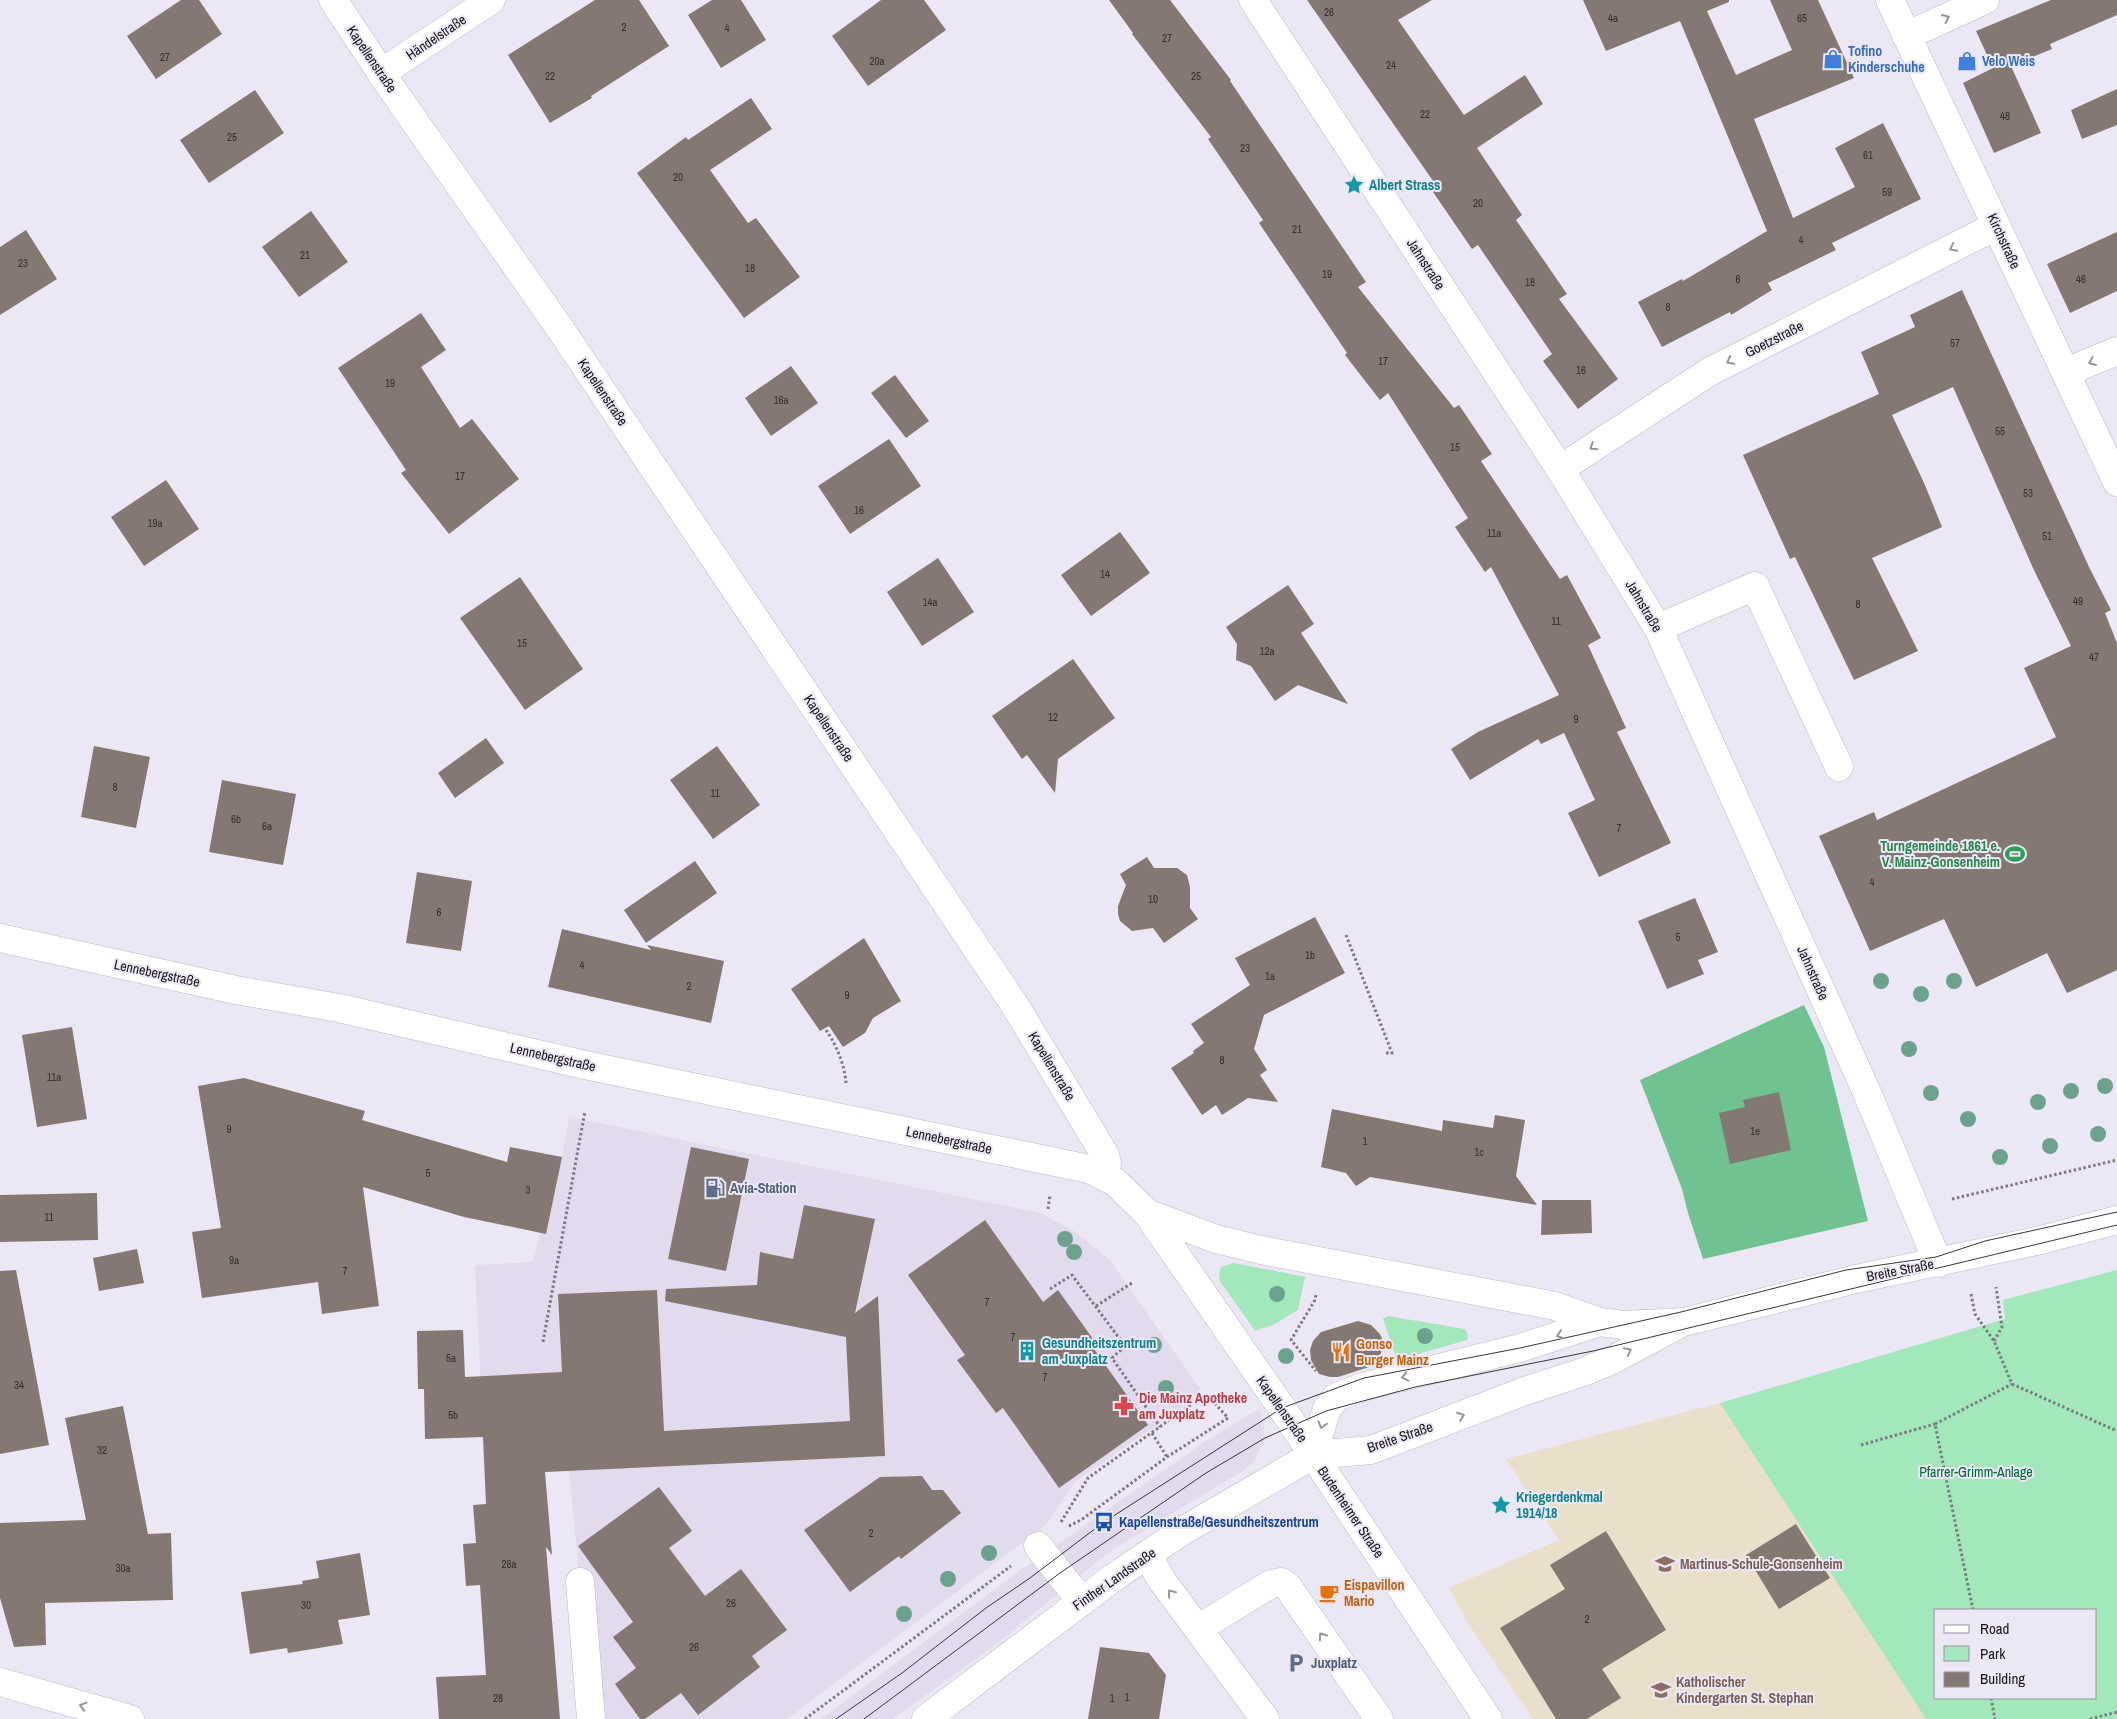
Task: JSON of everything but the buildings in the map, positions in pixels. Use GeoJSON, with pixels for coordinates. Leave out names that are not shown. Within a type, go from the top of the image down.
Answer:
{"type":"FeatureCollection","features":[{"type":"Feature","properties":{"kind":"street","name":"Kapellenstraße"},"geometry":{"type":"LineString","coordinates":[[333,0],[560,327],[1014,1004],[1105,1155],[1107,1163],[1105,1176],[1116,1182],[1147,1213],[1246,1354],[1313,1455]]}},
{"type":"Feature","properties":{"kind":"street","name":"Händelstraße"},"geometry":{"type":"LineString","coordinates":[[382,73],[491,0]]}},
{"type":"Feature","properties":{"kind":"street","name":"Jahnstraße"},"geometry":{"type":"LineString","coordinates":[[1253,0],[1560,469],[1658,628],[1868,1095],[1938,1263]]}},
{"type":"Feature","properties":{"kind":"street","name":"Kirchstraße"},"geometry":{"type":"LineString","coordinates":[[1890,0],[2117,482]]}},
{"type":"Feature","properties":{"kind":"street"},"geometry":{"type":"LineString","coordinates":[[1906,36],[1985,0]]}},
{"type":"Feature","properties":{"kind":"street","name":"Goetzstraße"},"geometry":{"type":"LineString","coordinates":[[1560,469],[1709,372],[1996,226]]}},
{"type":"Feature","properties":{"kind":"street"},"geometry":{"type":"LineString","coordinates":[[2066,372],[2117,351]]}},
{"type":"Feature","properties":{"kind":"street"},"geometry":{"type":"LineString","coordinates":[[1658,628],[1755,586],[1839,767]]}},
{"type":"Feature","properties":{"kind":"street","name":"Lennebergstraße"},"geometry":{"type":"LineString","coordinates":[[0,938],[236,990],[339,1008],[585,1065],[1089,1169],[1105,1176]]}},
{"type":"Feature","properties":{"kind":"street","name":"Breite Straße"},"geometry":{"type":"LineString","coordinates":[[1147,1213],[1216,1239],[1261,1250],[1555,1306],[1600,1322],[1624,1325],[1684,1322],[1856,1279],[1938,1263],[2117,1220]]}},
{"type":"Feature","properties":{"kind":"street"},"geometry":{"type":"LineString","coordinates":[[1583,1372],[1593,1351],[1600,1330],[1600,1322]]}},
{"type":"Feature","properties":{"kind":"street","name":"Breite Straße"},"geometry":{"type":"LineString","coordinates":[[1600,1322],[1520,1348],[1366,1386],[1336,1397],[1326,1411],[1313,1455],[1371,1450],[1522,1392],[1583,1372],[1612,1360],[1684,1322]]}},
{"type":"Feature","properties":{"kind":"street","name":"Finther Landstraße"},"geometry":{"type":"LineString","coordinates":[[926,1719],[1147,1555],[1184,1530],[1313,1455]]}},
{"type":"Feature","properties":{"kind":"street","name":"Budenheimer Straße"},"geometry":{"type":"LineString","coordinates":[[1313,1455],[1488,1719]]}},
{"type":"Feature","properties":{"kind":"street"},"geometry":{"type":"LineString","coordinates":[[1046,1540],[1082,1602]]}},
{"type":"Feature","properties":{"kind":"street"},"geometry":{"type":"LineString","coordinates":[[1147,1555],[1163,1582],[1265,1719]]}},
{"type":"Feature","properties":{"kind":"street"},"geometry":{"type":"LineString","coordinates":[[580,1582],[591,1719]]}},
{"type":"Feature","properties":{"kind":"street"},"geometry":{"type":"LineString","coordinates":[[1199,1628],[1270,1584],[1281,1582],[1288,1587],[1379,1719]]}},
{"type":"Feature","properties":{"kind":"street"},"geometry":{"type":"LineString","coordinates":[[0,1682],[130,1719]]}},
{"type":"Feature","properties":{"kind":"path"},"geometry":{"type":"LineString","coordinates":[[1346,935],[1392,1053],[1386,1053]]}},
{"type":"Feature","properties":{"kind":"path"},"geometry":{"type":"LineString","coordinates":[[826,1030],[836,1045],[843,1064],[846,1082],[844,1091]]}},
{"type":"Feature","properties":{"kind":"path"},"geometry":{"type":"LineString","coordinates":[[543,1342],[585,1111]]}},
{"type":"Feature","properties":{"kind":"path"},"geometry":{"type":"LineString","coordinates":[[1952,1199],[2117,1160]]}},
{"type":"Feature","properties":{"kind":"path"},"geometry":{"type":"LineString","coordinates":[[1048,1209],[1049,1200]]}},
{"type":"Feature","properties":{"kind":"path"},"geometry":{"type":"LineString","coordinates":[[1050,1289],[1072,1275],[1125,1346],[1112,1358],[1160,1427]]}},
{"type":"Feature","properties":{"kind":"path"},"geometry":{"type":"LineString","coordinates":[[1096,1306],[1132,1283]]}},
{"type":"Feature","properties":{"kind":"path"},"geometry":{"type":"LineString","coordinates":[[1994,1341],[2002,1327],[1996,1287]]}},
{"type":"Feature","properties":{"kind":"path"},"geometry":{"type":"LineString","coordinates":[[1316,1293],[1315,1300],[1291,1340],[1318,1373]]}},
{"type":"Feature","properties":{"kind":"path"},"geometry":{"type":"LineString","coordinates":[[1970,1294],[1975,1314],[1994,1341],[2012,1384],[2117,1431]]}},
{"type":"Feature","properties":{"kind":"path"},"geometry":{"type":"LineString","coordinates":[[1861,1445],[1935,1424],[2012,1384]]}},
{"type":"Feature","properties":{"kind":"path"},"geometry":{"type":"LineString","coordinates":[[805,1719],[1046,1540],[1081,1520],[1167,1456],[1228,1418],[1211,1399],[1196,1401],[1088,1478],[1046,1540]]}},
{"type":"Feature","properties":{"kind":"path"},"geometry":{"type":"LineString","coordinates":[[1935,1424],[1973,1609]]}},
{"type":"Feature","properties":{"kind":"path"},"geometry":{"type":"LineString","coordinates":[[1152,1433],[1167,1456]]}},
{"type":"Feature","properties":{"kind":"path"},"geometry":{"type":"LineString","coordinates":[[1991,1699],[1995,1719]]}},
{"type":"Feature","properties":{"kind":"path"},"geometry":{"type":"LineString","coordinates":[[2090,1719],[2117,1712]]}},
{"type":"Feature","properties":{"kind":"shaded area"},"geometry":{"type":"Polygon","coordinates":[[[569,1117],[1041,1213],[1075,1232],[1109,1259],[1201,1390],[1200,1395],[1075,1482],[1046,1525],[787,1719],[593,1719],[569,1471],[485,1475],[475,1265],[533,1262],[562,1157],[569,1117]]]}},
{"type":"Feature","properties":{"kind":"shaded area","name":"Martinus-Schule-Gonsenheim"},"geometry":{"type":"Polygon","coordinates":[[[1720,1403],[1926,1719],[1533,1719],[1468,1623],[1449,1588],[1559,1540],[1506,1459],[1720,1403]]]}},
{"type":"Feature","properties":{"kind":"shaded area"},"geometry":{"type":"Polygon","coordinates":[[[1259,1409],[1263,1418],[1265,1438],[1254,1462],[1241,1472],[1112,1550],[1000,1641],[893,1719],[821,1719],[1022,1569],[1206,1441],[1259,1409]]]}},
{"type":"Feature","properties":{"kind":"green space"},"geometry":{"type":"Polygon","coordinates":[[[1804,1005],[1824,1047],[1868,1221],[1703,1259],[1682,1189],[1640,1080],[1804,1005]]]}},
{"type":"Feature","properties":{"kind":"green space"},"geometry":{"type":"Polygon","coordinates":[[[1234,1263],[1305,1277],[1298,1310],[1273,1325],[1255,1331],[1220,1281],[1221,1267],[1234,1263]]]}},
{"type":"Feature","properties":{"kind":"green space","name":"Pfarrer-Grimm-Anlage"},"geometry":{"type":"Polygon","coordinates":[[[2117,1270],[2117,1719],[1926,1719],[1720,1403],[2005,1319],[2003,1300],[2117,1270]]]}},
{"type":"Feature","properties":{"kind":"green space"},"geometry":{"type":"Polygon","coordinates":[[[1388,1316],[1465,1329],[1468,1335],[1467,1340],[1397,1360],[1383,1319],[1388,1316]]]}},
{"type":"Feature","properties":{"kind":"tram line"},"geometry":{"type":"LineString","coordinates":[[836,1719],[902,1673],[986,1608],[1030,1578],[1104,1522],[1282,1408],[1364,1378],[1520,1348],[1681,1312],[1846,1270],[1936,1257],[1985,1241],[2117,1212]]}},
{"type":"Feature","properties":{"kind":"tram line"},"geometry":{"type":"LineString","coordinates":[[864,1719],[1060,1573],[1206,1473],[1265,1438],[1326,1411],[1415,1387],[1593,1351],[2117,1225]]}},
{"type":"Feature","properties":{"kind":"place","name":"Tofino Kinderschuhe"},"geometry":{"type":"Point","coordinates":[1833,59]}},
{"type":"Feature","properties":{"kind":"place","name":"Velo Weis"},"geometry":{"type":"Point","coordinates":[1967,61]}},
{"type":"Feature","properties":{"kind":"place","name":"Albert Strass"},"geometry":{"type":"Point","coordinates":[1354,185]}},
{"type":"Feature","properties":{"kind":"place","name":"Turngemeinde 1861 e. V. Mainz-Gonsenheim"},"geometry":{"type":"Point","coordinates":[2015,854]}},
{"type":"Feature","properties":{"kind":"place","name":"Avia-Station"},"geometry":{"type":"Point","coordinates":[715,1188]}},
{"type":"Feature","properties":{"kind":"place","name":"Gesundheitszentrum am Juxplatz"},"geometry":{"type":"Point","coordinates":[1027,1351]}},
{"type":"Feature","properties":{"kind":"place","name":"Gonso Burger Mainz"},"geometry":{"type":"Point","coordinates":[1341,1352]}},
{"type":"Feature","properties":{"kind":"place","name":"Die Mainz Apotheke am Juxplatz"},"geometry":{"type":"Point","coordinates":[1124,1406]}},
{"type":"Feature","properties":{"kind":"place","name":"Kriegerdenkmal 1914/18"},"geometry":{"type":"Point","coordinates":[1501,1505]}},
{"type":"Feature","properties":{"kind":"place","name":"Kapellenstraße/Gesundheitszentrum"},"geometry":{"type":"Point","coordinates":[1104,1522]}},
{"type":"Feature","properties":{"kind":"place","name":"Martinus-Schule-Gonsenheim"},"geometry":{"type":"Point","coordinates":[1665,1564]}},
{"type":"Feature","properties":{"kind":"place","name":"Eispavillon Mario"},"geometry":{"type":"Point","coordinates":[1329,1593]}},
{"type":"Feature","properties":{"kind":"place","name":"Juxplatz"},"geometry":{"type":"Point","coordinates":[1296,1663]}},
{"type":"Feature","properties":{"kind":"place","name":"Katholischer Kindergarten St. Stephan"},"geometry":{"type":"Point","coordinates":[1661,1690]}}]}
